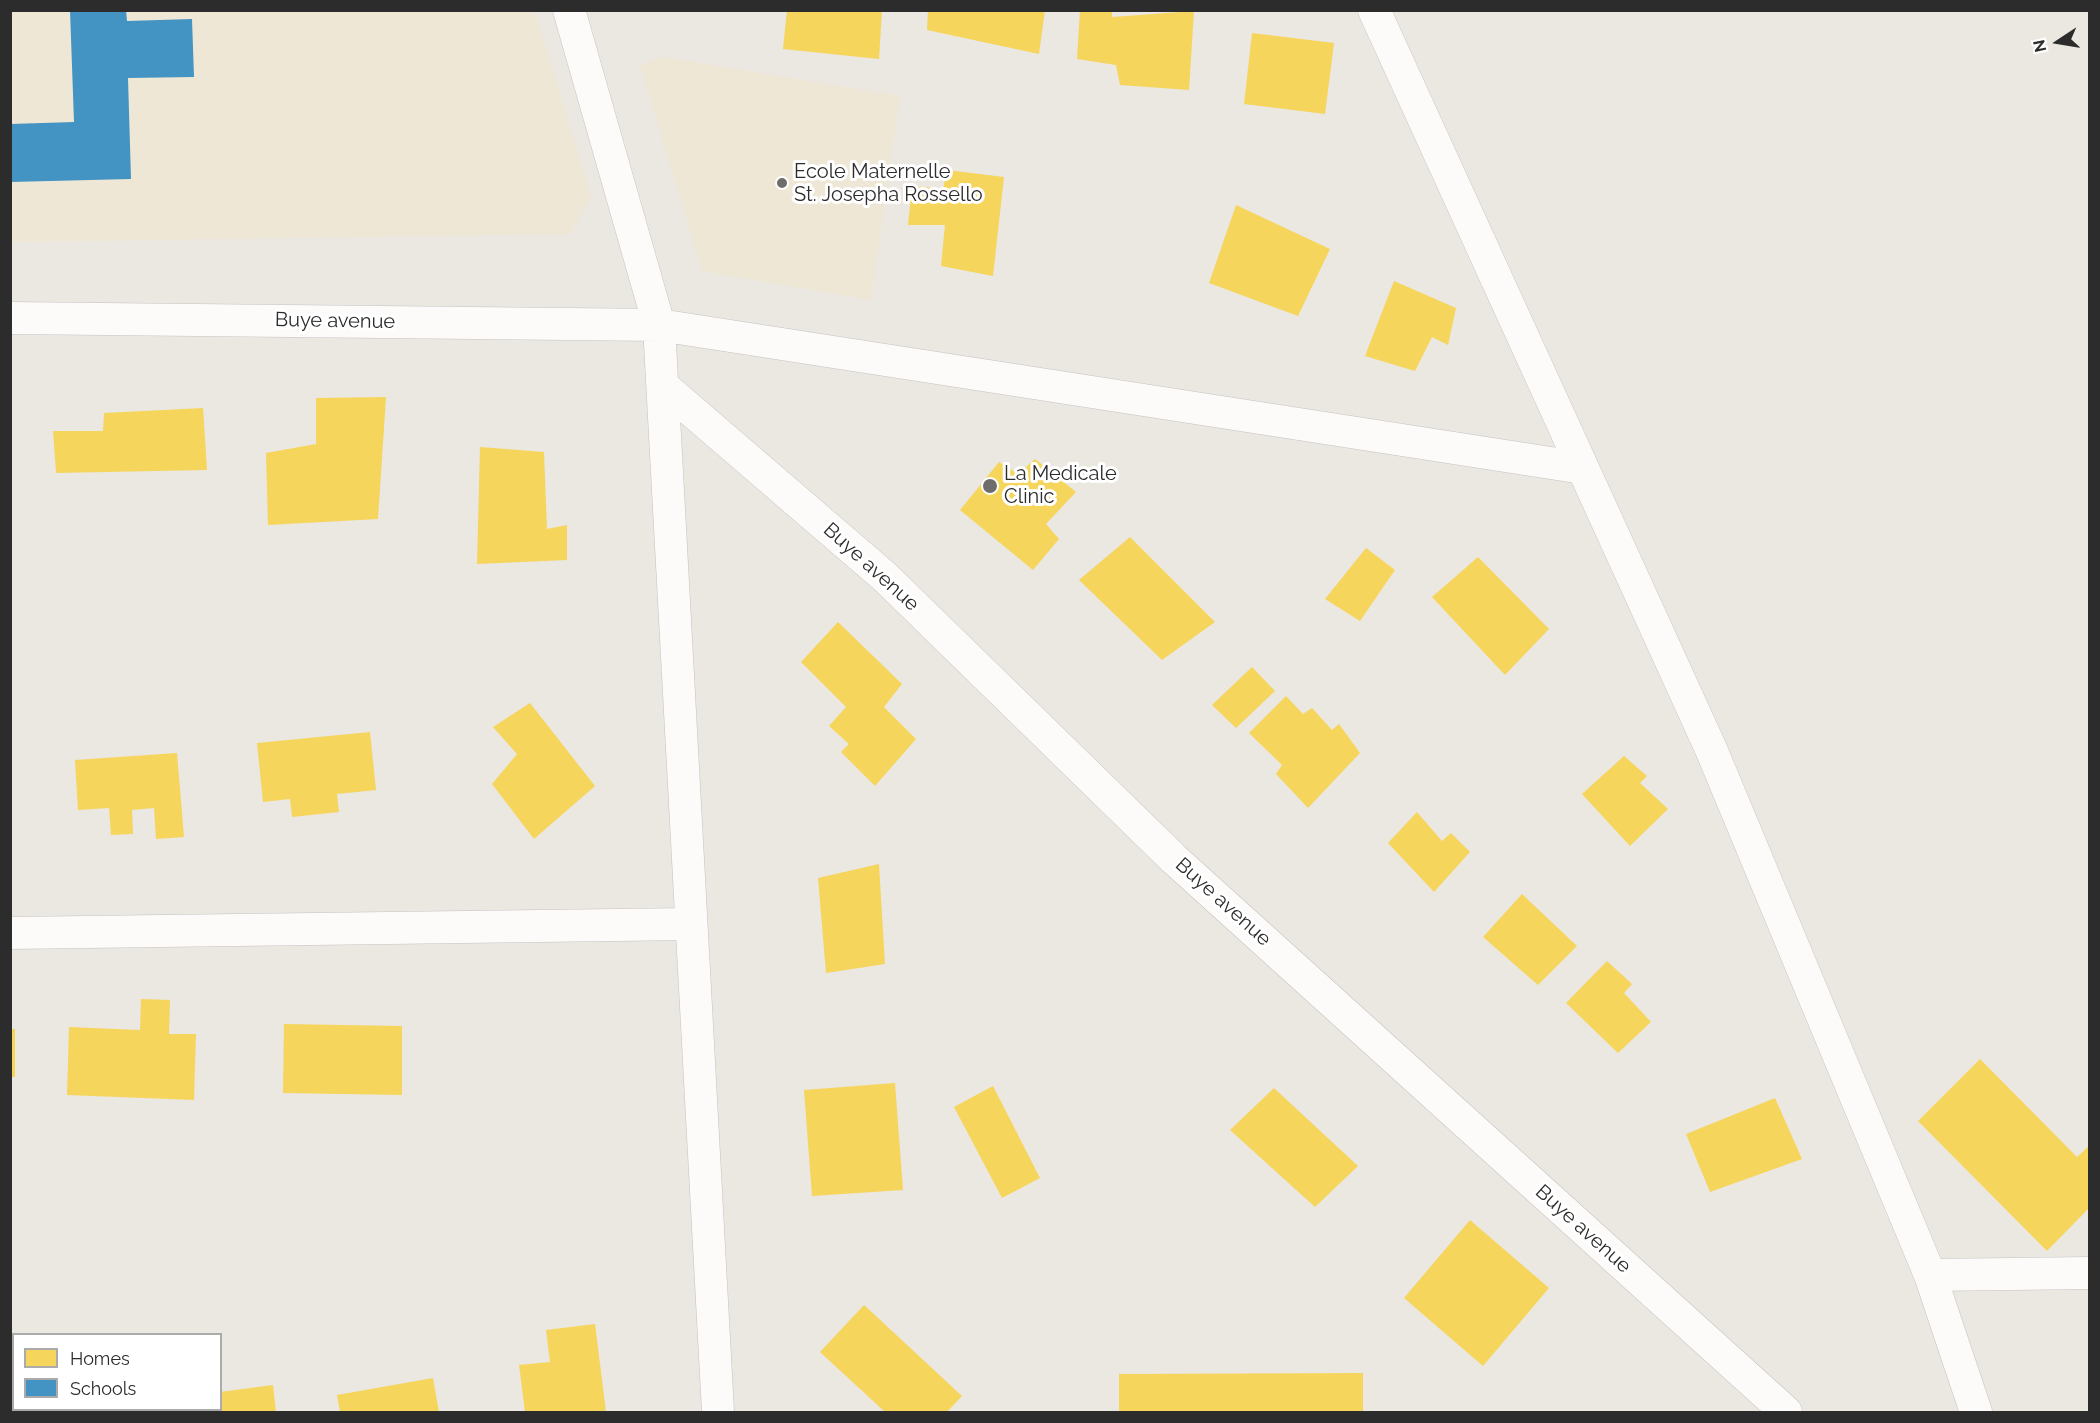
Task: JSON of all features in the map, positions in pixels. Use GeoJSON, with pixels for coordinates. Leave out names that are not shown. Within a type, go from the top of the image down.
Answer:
{"type":"FeatureCollection","features":[{"type":"Feature","properties":{"kind":"street"},"geometry":{"type":"LineString","coordinates":[[569,10],[659,325],[718,1413]]}},
{"type":"Feature","properties":{"kind":"street"},"geometry":{"type":"LineString","coordinates":[[1374,10],[1711,749],[1930,1275],[1976,1413]]}},
{"type":"Feature","properties":{"kind":"street","name":"Buye avenue"},"geometry":{"type":"LineString","coordinates":[[10,318],[659,325],[1583,468]]}},
{"type":"Feature","properties":{"kind":"street","name":"Buye avenue"},"geometry":{"type":"LineString","coordinates":[[664,387],[885,577],[1174,859],[1786,1413]]}},
{"type":"Feature","properties":{"kind":"street"},"geometry":{"type":"LineString","coordinates":[[10,933],[691,924]]}},
{"type":"Feature","properties":{"kind":"street"},"geometry":{"type":"LineString","coordinates":[[1930,1275],[2090,1273]]}},
{"type":"Feature","properties":{"kind":"shaded area"},"geometry":{"type":"Polygon","coordinates":[[[10,11],[535,11],[591,197],[570,234],[11,242],[10,11]]]}},
{"type":"Feature","properties":{"kind":"shaded area","name":"Ecole Maternelle St. Josepha Rossello"},"geometry":{"type":"Polygon","coordinates":[[[664,57],[900,96],[871,300],[702,271],[640,65],[664,57]]]}},
{"type":"Feature","properties":{"kind":"building: Homes"},"geometry":{"type":"Polygon","coordinates":[[[787,10],[882,10],[879,59],[783,49],[787,10]]]}},
{"type":"Feature","properties":{"kind":"building: Homes"},"geometry":{"type":"Polygon","coordinates":[[[928,10],[1045,10],[1039,54],[927,30],[928,10]]]}},
{"type":"Feature","properties":{"kind":"building: Homes"},"geometry":{"type":"Polygon","coordinates":[[[1080,10],[1112,10],[1112,17],[1194,11],[1189,90],[1120,85],[1116,65],[1077,59],[1080,10]]]}},
{"type":"Feature","properties":{"kind":"building: Homes"},"geometry":{"type":"Polygon","coordinates":[[[1252,33],[1334,43],[1325,114],[1244,104],[1252,33]]]}},
{"type":"Feature","properties":{"kind":"building: Homes"},"geometry":{"type":"Polygon","coordinates":[[[947,170],[1004,177],[993,276],[941,266],[945,225],[908,225],[912,186],[943,189],[947,170]]]}},
{"type":"Feature","properties":{"kind":"building: Homes"},"geometry":{"type":"Polygon","coordinates":[[[1236,205],[1330,249],[1298,316],[1209,283],[1236,205]]]}},
{"type":"Feature","properties":{"kind":"building: Homes"},"geometry":{"type":"Polygon","coordinates":[[[1394,281],[1456,308],[1448,345],[1432,337],[1415,371],[1365,356],[1394,281]]]}},
{"type":"Feature","properties":{"kind":"building: Homes"},"geometry":{"type":"Polygon","coordinates":[[[386,397],[378,519],[268,525],[266,453],[316,444],[316,398],[386,397]]]}},
{"type":"Feature","properties":{"kind":"building: Homes"},"geometry":{"type":"Polygon","coordinates":[[[203,408],[207,470],[56,473],[53,431],[103,431],[104,413],[203,408]]]}},
{"type":"Feature","properties":{"kind":"building: Homes"},"geometry":{"type":"Polygon","coordinates":[[[480,447],[544,452],[547,529],[567,525],[567,560],[477,564],[480,447]]]}},
{"type":"Feature","properties":{"kind":"building: Homes"},"geometry":{"type":"Polygon","coordinates":[[[1035,459],[1076,492],[1046,524],[1059,539],[1033,570],[960,510],[999,462],[1018,474],[1035,459]]]}},
{"type":"Feature","properties":{"kind":"building: Homes"},"geometry":{"type":"Polygon","coordinates":[[[1130,537],[1215,622],[1162,660],[1079,580],[1130,537]]]}},
{"type":"Feature","properties":{"kind":"building: Homes"},"geometry":{"type":"Polygon","coordinates":[[[1366,548],[1395,570],[1360,621],[1325,599],[1366,548]]]}},
{"type":"Feature","properties":{"kind":"building: Homes"},"geometry":{"type":"Polygon","coordinates":[[[1478,557],[1549,629],[1505,675],[1432,597],[1478,557]]]}},
{"type":"Feature","properties":{"kind":"building: Homes"},"geometry":{"type":"Polygon","coordinates":[[[838,622],[902,684],[884,707],[916,739],[875,786],[841,752],[849,744],[829,726],[846,707],[801,662],[838,622]]]}},
{"type":"Feature","properties":{"kind":"building: Homes"},"geometry":{"type":"Polygon","coordinates":[[[1252,667],[1275,691],[1236,728],[1212,705],[1252,667]]]}},
{"type":"Feature","properties":{"kind":"building: Homes"},"geometry":{"type":"Polygon","coordinates":[[[1286,696],[1303,714],[1312,708],[1332,730],[1339,724],[1360,753],[1308,808],[1276,774],[1282,765],[1249,733],[1286,696]]]}},
{"type":"Feature","properties":{"kind":"building: Homes"},"geometry":{"type":"Polygon","coordinates":[[[530,703],[595,786],[534,839],[492,784],[517,754],[493,727],[530,703]]]}},
{"type":"Feature","properties":{"kind":"building: Homes"},"geometry":{"type":"Polygon","coordinates":[[[370,732],[376,790],[337,794],[339,812],[292,817],[290,799],[263,802],[257,743],[370,732]]]}},
{"type":"Feature","properties":{"kind":"building: Homes"},"geometry":{"type":"Polygon","coordinates":[[[177,753],[184,837],[156,839],[154,808],[132,810],[133,834],[111,835],[109,808],[78,810],[75,760],[177,753]]]}},
{"type":"Feature","properties":{"kind":"building: Homes"},"geometry":{"type":"Polygon","coordinates":[[[1624,756],[1647,776],[1640,783],[1668,809],[1630,846],[1582,794],[1624,756]]]}},
{"type":"Feature","properties":{"kind":"building: Homes"},"geometry":{"type":"Polygon","coordinates":[[[1417,812],[1442,841],[1451,833],[1470,852],[1434,892],[1388,843],[1417,812]]]}},
{"type":"Feature","properties":{"kind":"building: Homes"},"geometry":{"type":"Polygon","coordinates":[[[879,864],[885,964],[826,973],[818,878],[879,864]]]}},
{"type":"Feature","properties":{"kind":"building: Homes"},"geometry":{"type":"Polygon","coordinates":[[[1522,894],[1577,946],[1538,985],[1483,937],[1522,894]]]}},
{"type":"Feature","properties":{"kind":"building: Homes"},"geometry":{"type":"Polygon","coordinates":[[[1607,961],[1632,984],[1624,993],[1651,1022],[1618,1053],[1566,1003],[1607,961]]]}},
{"type":"Feature","properties":{"kind":"building: Homes"},"geometry":{"type":"Polygon","coordinates":[[[141,999],[170,1000],[169,1034],[196,1034],[194,1100],[67,1095],[69,1027],[140,1030],[141,999]]]}},
{"type":"Feature","properties":{"kind":"building: Homes"},"geometry":{"type":"Polygon","coordinates":[[[284,1024],[402,1026],[402,1095],[283,1093],[284,1024]]]}},
{"type":"Feature","properties":{"kind":"building: Homes"},"geometry":{"type":"Polygon","coordinates":[[[10,1029],[15,1029],[15,1077],[10,1077],[10,1029]]]}},
{"type":"Feature","properties":{"kind":"building: Homes"},"geometry":{"type":"Polygon","coordinates":[[[1980,1059],[2077,1157],[2090,1145],[2090,1207],[2047,1251],[1918,1121],[1980,1059]]]}},
{"type":"Feature","properties":{"kind":"building: Homes"},"geometry":{"type":"Polygon","coordinates":[[[895,1083],[903,1190],[812,1196],[804,1090],[895,1083]]]}},
{"type":"Feature","properties":{"kind":"building: Homes"},"geometry":{"type":"Polygon","coordinates":[[[993,1086],[1040,1178],[1002,1198],[954,1107],[993,1086]]]}},
{"type":"Feature","properties":{"kind":"building: Homes"},"geometry":{"type":"Polygon","coordinates":[[[1274,1088],[1358,1166],[1315,1207],[1230,1130],[1274,1088]]]}},
{"type":"Feature","properties":{"kind":"building: Homes"},"geometry":{"type":"Polygon","coordinates":[[[1775,1098],[1802,1159],[1710,1192],[1686,1134],[1775,1098]]]}},
{"type":"Feature","properties":{"kind":"building: Homes"},"geometry":{"type":"Polygon","coordinates":[[[1470,1220],[1549,1288],[1483,1366],[1404,1298],[1470,1220]]]}},
{"type":"Feature","properties":{"kind":"building: Homes"},"geometry":{"type":"Polygon","coordinates":[[[864,1305],[962,1396],[947,1412],[885,1412],[820,1352],[864,1305]]]}},
{"type":"Feature","properties":{"kind":"building: Homes"},"geometry":{"type":"Polygon","coordinates":[[[595,1324],[606,1412],[525,1412],[519,1365],[550,1362],[546,1330],[595,1324]]]}},
{"type":"Feature","properties":{"kind":"building: Homes"},"geometry":{"type":"Polygon","coordinates":[[[1363,1373],[1363,1412],[1119,1412],[1119,1374],[1363,1373]]]}},
{"type":"Feature","properties":{"kind":"building: Homes"},"geometry":{"type":"Polygon","coordinates":[[[433,1378],[439,1412],[340,1412],[337,1395],[433,1378]]]}},
{"type":"Feature","properties":{"kind":"building: Homes"},"geometry":{"type":"Polygon","coordinates":[[[273,1385],[276,1412],[171,1412],[222,1411],[222,1392],[273,1385]]]}},
{"type":"Feature","properties":{"kind":"building: Homes"},"geometry":{"type":"Polygon","coordinates":[[[10,1409],[12,1411],[115,1411],[115,1412],[10,1412],[10,1409]]]}},
{"type":"Feature","properties":{"kind":"building: Schools"},"geometry":{"type":"Polygon","coordinates":[[[70,10],[126,10],[127,21],[192,19],[194,77],[128,78],[131,179],[10,182],[10,124],[74,122],[70,10]]]}},
{"type":"Feature","properties":{"kind":"place","name":"Ecole Maternelle St. Josepha Rossello"},"geometry":{"type":"Point","coordinates":[782,183]}},
{"type":"Feature","properties":{"kind":"place","name":"La Medicale Clinic"},"geometry":{"type":"Point","coordinates":[990,486]}}]}
